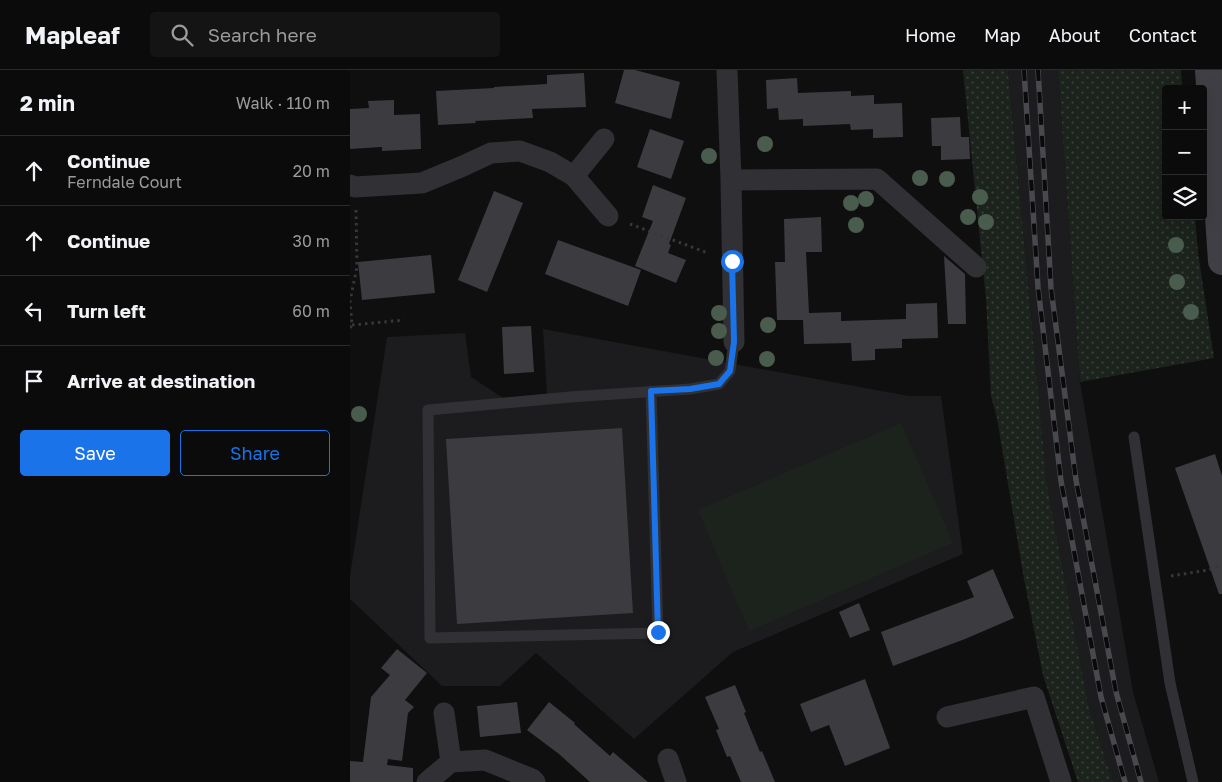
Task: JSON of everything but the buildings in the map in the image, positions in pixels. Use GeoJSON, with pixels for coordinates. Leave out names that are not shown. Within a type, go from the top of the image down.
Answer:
{"type":"FeatureCollection","features":[{"type":"Feature","properties":{"kind":"street"},"geometry":{"type":"LineString","coordinates":[[727,70],[734,342]]}},
{"type":"Feature","properties":{"kind":"street"},"geometry":{"type":"LineString","coordinates":[[1210,70],[1222,261]]}},
{"type":"Feature","properties":{"kind":"street"},"geometry":{"type":"LineString","coordinates":[[574,176],[604,139]]}},
{"type":"Feature","properties":{"kind":"street"},"geometry":{"type":"LineString","coordinates":[[353,186],[422,183],[491,153],[520,151],[550,162],[574,176],[608,216]]}},
{"type":"Feature","properties":{"kind":"street"},"geometry":{"type":"LineString","coordinates":[[731,180],[877,179],[976,268]]}},
{"type":"Feature","properties":{"kind":"street"},"geometry":{"type":"LineString","coordinates":[[947,717],[1034,697],[1061,782]]}},
{"type":"Feature","properties":{"kind":"street"},"geometry":{"type":"LineString","coordinates":[[444,713],[451,762]]}},
{"type":"Feature","properties":{"kind":"street"},"geometry":{"type":"LineString","coordinates":[[668,759],[676,782]]}},
{"type":"Feature","properties":{"kind":"street"},"geometry":{"type":"LineString","coordinates":[[427,782],[451,762],[484,760],[532,779],[535,782]]}},
{"type":"Feature","properties":{"kind":"lane"},"geometry":{"type":"LineString","coordinates":[[651,391],[658,632],[430,638],[428,410],[570,397],[651,391],[690,389],[719,384],[730,371],[734,342]]}},
{"type":"Feature","properties":{"kind":"lane"},"geometry":{"type":"LineString","coordinates":[[1134,437],[1170,683],[1193,782]]}},
{"type":"Feature","properties":{"kind":"path"},"geometry":{"type":"LineString","coordinates":[[353,186],[357,266],[350,301],[351,326],[404,320]]}},
{"type":"Feature","properties":{"kind":"path"},"geometry":{"type":"LineString","coordinates":[[608,216],[732,261]]}},
{"type":"Feature","properties":{"kind":"path"},"geometry":{"type":"LineString","coordinates":[[1155,578],[1208,570],[1222,565]]}},
{"type":"Feature","properties":{"kind":"shaded area"},"geometry":{"type":"Polygon","coordinates":[[[963,70],[1008,70],[1047,485],[1089,708],[1113,782],[1078,782],[1043,675],[1024,579],[997,418],[991,396],[986,299],[963,70]]]}},
{"type":"Feature","properties":{"kind":"shaded area"},"geometry":{"type":"Polygon","coordinates":[[[1008,70],[1058,70],[1080,382],[1133,692],[1159,782],[1113,782],[1089,708],[1047,485],[1008,70]]]}},
{"type":"Feature","properties":{"kind":"shaded area"},"geometry":{"type":"Polygon","coordinates":[[[1058,70],[1181,70],[1182,85],[1162,85],[1162,220],[1195,220],[1198,253],[1214,358],[1080,382],[1058,70]]]}},
{"type":"Feature","properties":{"kind":"shaded area"},"geometry":{"type":"Polygon","coordinates":[[[543,329],[909,396],[941,396],[963,554],[733,652],[634,739],[536,653],[500,686],[442,686],[350,599],[350,576],[387,337],[465,333],[471,377],[508,401],[547,395],[543,329]]]}},
{"type":"Feature","properties":{"kind":"shaded area"},"geometry":{"type":"Polygon","coordinates":[[[901,423],[953,543],[749,631],[698,510],[901,423]]]}},
{"type":"Feature","properties":{"kind":"railway"},"geometry":{"type":"LineString","coordinates":[[1024,70],[1038,287],[1061,481],[1101,697],[1125,782]]}},
{"type":"Feature","properties":{"kind":"railway"},"geometry":{"type":"LineString","coordinates":[[1038,70],[1051,288],[1076,480],[1116,692],[1141,782]]}},
{"type":"Feature","properties":{"kind":"route"},"geometry":{"type":"LineString","coordinates":[[658,632],[651,391],[690,389],[719,384],[730,371],[734,342],[732,261]]}}]}
